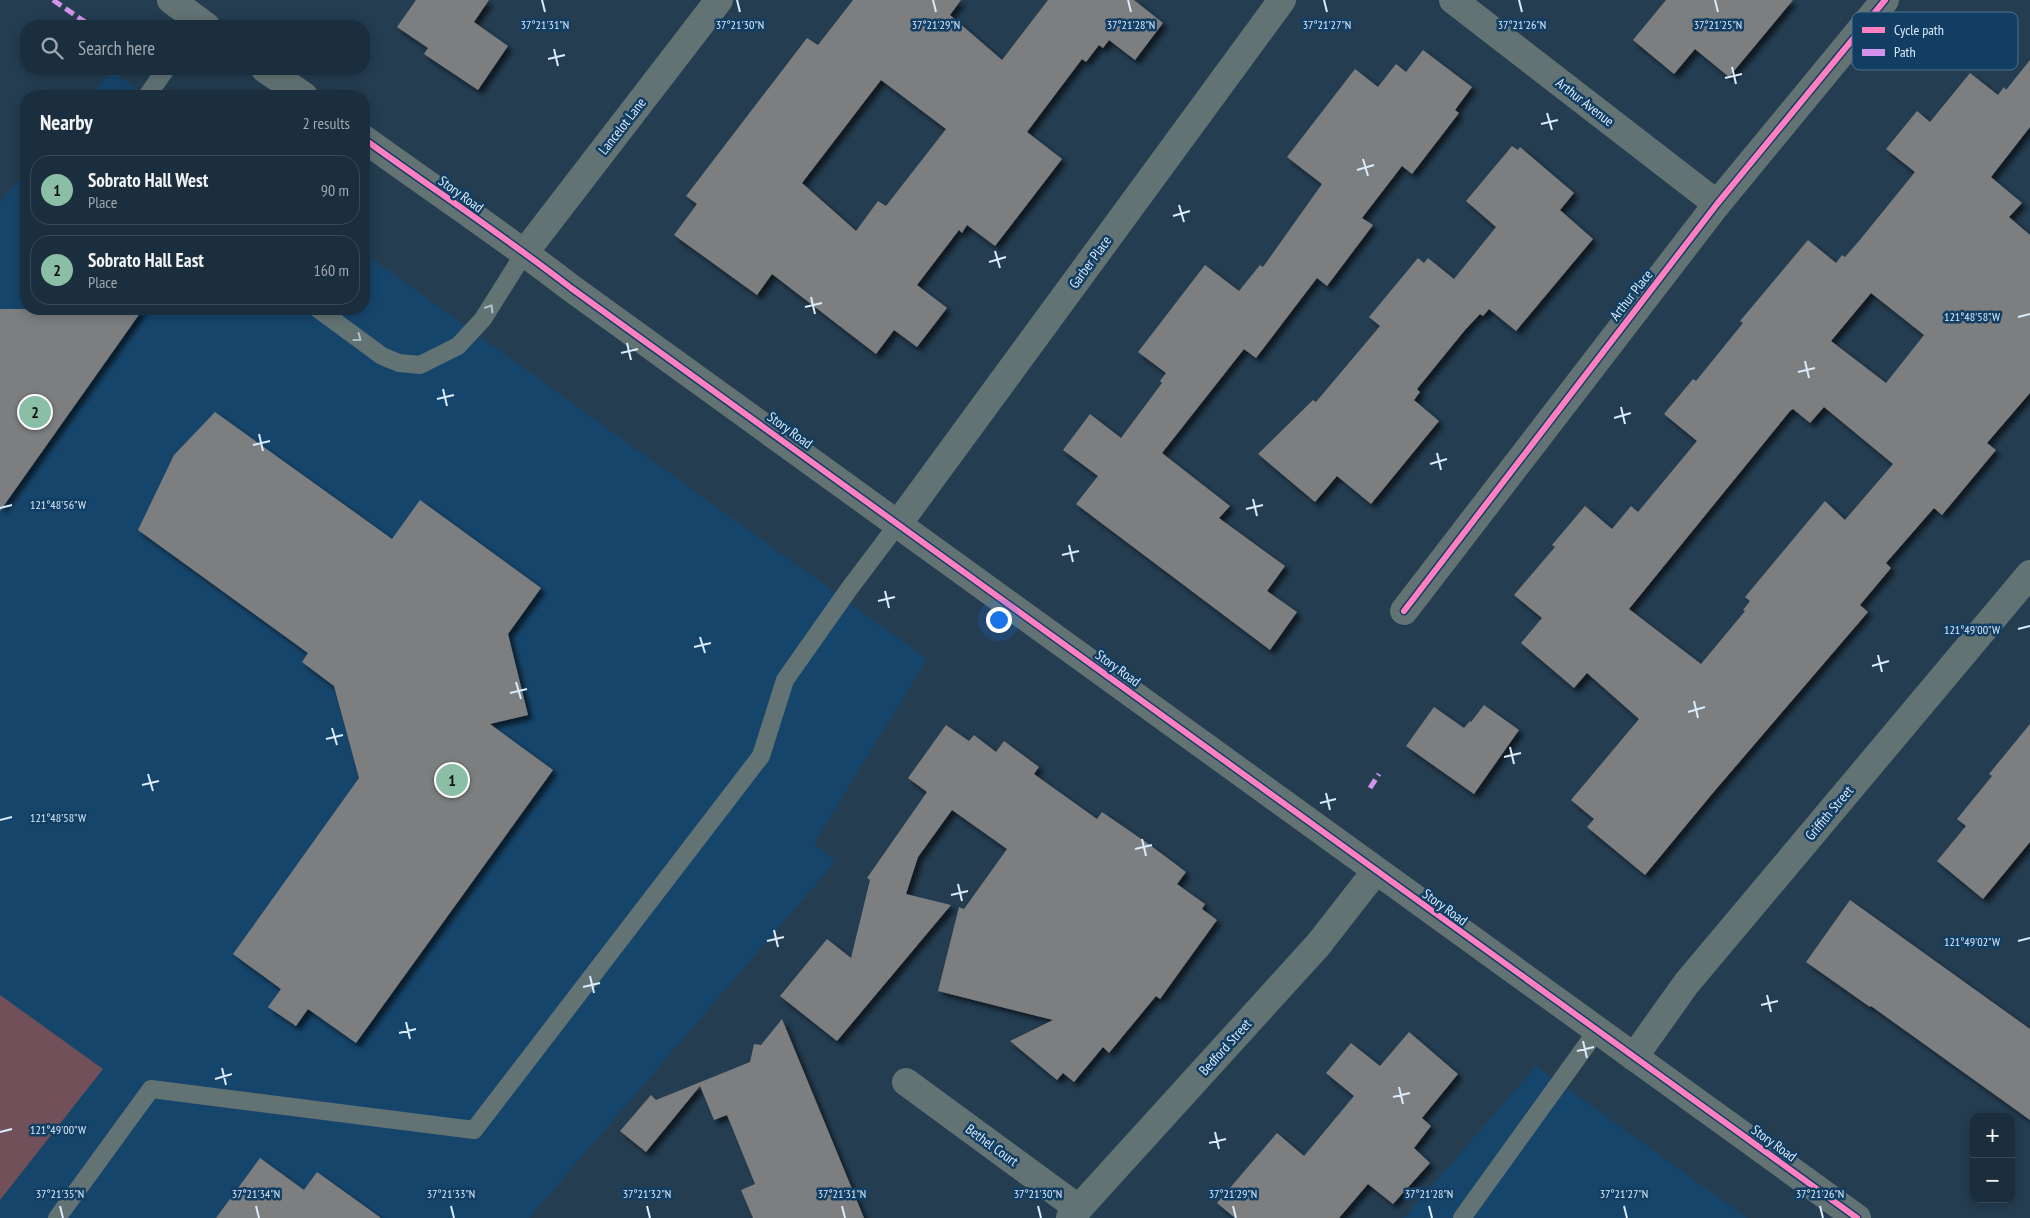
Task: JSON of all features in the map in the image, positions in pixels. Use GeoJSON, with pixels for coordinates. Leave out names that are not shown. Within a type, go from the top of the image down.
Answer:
{"type":"FeatureCollection","features":[{"type":"Feature","properties":{"kind":"street"},"geometry":{"type":"LineString","coordinates":[[171,0],[195,20]]}},
{"type":"Feature","properties":{"kind":"street","name":"Lancelot Lane"},"geometry":{"type":"LineString","coordinates":[[525,252],[719,0]]}},
{"type":"Feature","properties":{"kind":"street","name":"Garber Place"},"geometry":{"type":"LineString","coordinates":[[898,524],[1282,0]]}},
{"type":"Feature","properties":{"kind":"street","name":"Arthur Avenue"},"geometry":{"type":"LineString","coordinates":[[1454,0],[1717,204]]}},
{"type":"Feature","properties":{"kind":"street","name":"Arthur Place"},"geometry":{"type":"LineString","coordinates":[[1875,12],[1885,0]]}},
{"type":"Feature","properties":{"kind":"street","name":"Arthur Place"},"geometry":{"type":"LineString","coordinates":[[1404,611],[1717,204],[1852,40]]}},
{"type":"Feature","properties":{"kind":"street"},"geometry":{"type":"LineString","coordinates":[[274,75],[296,90]]}},
{"type":"Feature","properties":{"kind":"street","name":"Story Road"},"geometry":{"type":"LineString","coordinates":[[370,143],[478,222],[525,252],[571,288],[1375,872],[1857,1218]]}},
{"type":"Feature","properties":{"kind":"street","name":"Griffith Street"},"geometry":{"type":"LineString","coordinates":[[1634,1057],[1686,984],[2030,574]]}},
{"type":"Feature","properties":{"kind":"street","name":"Bedford Street"},"geometry":{"type":"LineString","coordinates":[[1074,1213],[1318,945],[1375,872]]}},
{"type":"Feature","properties":{"kind":"street","name":"Bethel Court"},"geometry":{"type":"LineString","coordinates":[[906,1082],[1074,1213]]}},
{"type":"Feature","properties":{"kind":"lane"},"geometry":{"type":"LineString","coordinates":[[151,90],[162,75]]}},
{"type":"Feature","properties":{"kind":"lane"},"geometry":{"type":"LineString","coordinates":[[326,315],[382,356],[399,363],[420,365],[458,346],[471,333],[483,319],[525,252]]}},
{"type":"Feature","properties":{"kind":"lane"},"geometry":{"type":"LineString","coordinates":[[57,1218],[151,1089],[474,1130],[761,756],[785,680],[848,590],[898,524]]}},
{"type":"Feature","properties":{"kind":"lane"},"geometry":{"type":"LineString","coordinates":[[1462,1218],[1596,1032]]}},
{"type":"Feature","properties":{"kind":"shaded area"},"geometry":{"type":"Polygon","coordinates":[[[109,75],[117,75],[138,90],[96,90],[109,75]]]}},
{"type":"Feature","properties":{"kind":"shaded area"},"geometry":{"type":"Polygon","coordinates":[[[20,179],[20,315],[370,315],[370,257],[927,659],[814,843],[835,862],[529,1218],[0,1218],[0,203],[20,179]]]}},
{"type":"Feature","properties":{"kind":"shaded area"},"geometry":{"type":"Polygon","coordinates":[[[0,995],[103,1069],[0,1200],[0,995]]]}},
{"type":"Feature","properties":{"kind":"shaded area"},"geometry":{"type":"Polygon","coordinates":[[[1536,1066],[1747,1218],[1404,1218],[1536,1066]]]}},
{"type":"Feature","properties":{"kind":"building"},"geometry":{"type":"Polygon","coordinates":[[[416,0],[489,0],[474,22],[508,46],[478,90],[424,54],[428,48],[397,27],[416,0]]]}},
{"type":"Feature","properties":{"kind":"building"},"geometry":{"type":"Polygon","coordinates":[[[853,0],[961,0],[950,15],[1002,60],[1048,0],[1134,0],[1163,23],[1135,60],[1109,40],[1103,48],[1099,45],[1086,62],[1082,59],[1027,132],[1062,159],[995,246],[967,225],[962,233],[959,230],[917,285],[947,308],[917,347],[894,330],[876,354],[772,274],[757,295],[674,235],[697,204],[686,196],[807,38],[818,45],[853,0]],[[881,80],[802,183],[856,231],[878,201],[886,206],[946,129],[881,80]]]}},
{"type":"Feature","properties":{"kind":"building"},"geometry":{"type":"Polygon","coordinates":[[[1666,0],[1793,0],[1729,77],[1695,49],[1674,74],[1633,40],[1666,0]]]}},
{"type":"Feature","properties":{"kind":"building"},"geometry":{"type":"Polygon","coordinates":[[[1423,50],[1472,87],[1455,110],[1459,113],[1412,174],[1402,166],[1362,218],[1373,225],[1327,286],[1317,278],[1256,358],[1244,349],[1162,453],[1230,506],[1219,518],[1285,566],[1267,591],[1297,612],[1270,650],[1076,504],[1098,476],[1063,450],[1090,414],[1121,438],[1162,383],[1160,381],[1166,373],[1138,352],[1205,265],[1239,291],[1260,265],[1263,267],[1322,184],[1287,157],[1355,69],[1378,87],[1396,64],[1406,72],[1423,50]]]}},
{"type":"Feature","properties":{"kind":"building"},"geometry":{"type":"Polygon","coordinates":[[[2030,60],[2030,127],[1991,177],[2022,203],[2009,217],[2030,235],[2030,393],[1987,443],[1996,450],[1942,515],[1934,508],[1886,563],[1891,568],[1860,605],[1868,612],[1645,875],[1587,827],[1594,819],[1571,800],[1639,719],[1587,673],[1574,688],[1521,643],[1542,618],[1514,595],[1555,547],[1552,545],[1585,506],[1612,529],[1631,506],[1638,512],[1697,441],[1664,414],[1693,379],[1696,381],[1743,323],[1740,321],[1808,240],[1836,263],[1842,255],[1845,257],[1859,241],[1915,172],[1886,149],[1917,111],[1930,122],[1970,73],[1998,95],[2004,87],[2006,90],[2030,60]],[[1871,293],[1831,341],[1886,383],[1924,335],[1871,293]],[[1824,407],[1810,423],[1793,409],[1790,411],[1629,609],[1701,664],[1745,611],[1743,610],[1750,601],[1745,597],[1825,501],[1845,520],[1893,464],[1824,407]]]}},
{"type":"Feature","properties":{"kind":"building"},"geometry":{"type":"Polygon","coordinates":[[[1512,146],[1518,150],[1520,147],[1574,193],[1560,210],[1593,239],[1516,331],[1489,309],[1483,316],[1480,314],[1465,330],[1417,389],[1420,392],[1414,400],[1439,421],[1371,504],[1337,476],[1315,502],[1258,454],[1313,400],[1316,402],[1380,326],[1369,317],[1418,258],[1424,263],[1428,258],[1454,279],[1496,227],[1466,201],[1512,146]]]}},
{"type":"Feature","properties":{"kind":"building"},"geometry":{"type":"Polygon","coordinates":[[[0,309],[20,309],[20,315],[139,315],[0,511],[0,309]]]}},
{"type":"Feature","properties":{"kind":"building"},"geometry":{"type":"Polygon","coordinates":[[[215,412],[392,539],[420,500],[541,588],[508,634],[528,715],[490,724],[553,770],[356,1043],[308,1009],[296,1026],[268,1007],[281,989],[233,954],[359,778],[334,686],[302,662],[308,653],[138,530],[174,455],[215,412]]]}},
{"type":"Feature","properties":{"kind":"building"},"geometry":{"type":"Polygon","coordinates":[[[1484,705],[1519,730],[1474,794],[1406,746],[1434,707],[1464,728],[1484,705]]]}},
{"type":"Feature","properties":{"kind":"building"},"geometry":{"type":"Polygon","coordinates":[[[2030,724],[2030,842],[1983,899],[1937,861],[1966,826],[1957,819],[1992,776],[1989,774],[2030,724]]]}},
{"type":"Feature","properties":{"kind":"building"},"geometry":{"type":"Polygon","coordinates":[[[946,725],[969,741],[974,735],[996,752],[1004,741],[1039,767],[1034,774],[1097,819],[1102,812],[1150,845],[1186,872],[1177,884],[1205,904],[1202,909],[1217,920],[1160,999],[1156,996],[1109,1053],[1103,1047],[1074,1082],[1063,1073],[1057,1080],[1010,1041],[1053,1020],[938,991],[959,907],[964,909],[1007,849],[952,810],[918,857],[906,894],[951,905],[837,1041],[780,996],[827,939],[851,958],[870,880],[867,878],[927,792],[908,778],[946,725]]]}},
{"type":"Feature","properties":{"kind":"building"},"geometry":{"type":"Polygon","coordinates":[[[1850,900],[2030,1029],[2030,1120],[1871,1006],[1806,962],[1850,900]]]}},
{"type":"Feature","properties":{"kind":"building"},"geometry":{"type":"Polygon","coordinates":[[[782,1019],[864,1218],[753,1218],[741,1190],[755,1184],[727,1115],[714,1120],[700,1086],[646,1152],[620,1131],[651,1095],[656,1100],[750,1062],[754,1044],[761,1045],[782,1019]]]}},
{"type":"Feature","properties":{"kind":"building"},"geometry":{"type":"Polygon","coordinates":[[[1409,1032],[1458,1074],[1422,1118],[1431,1126],[1414,1148],[1430,1163],[1393,1204],[1368,1184],[1339,1218],[1235,1218],[1217,1203],[1277,1133],[1304,1156],[1354,1096],[1326,1073],[1351,1043],[1380,1066],[1409,1032]]]}},
{"type":"Feature","properties":{"kind":"building"},"geometry":{"type":"Polygon","coordinates":[[[260,1158],[304,1190],[317,1172],[381,1218],[216,1218],[260,1158]]]}},
{"type":"Feature","properties":{"kind":"marked path"},"geometry":{"type":"LineString","coordinates":[[53,0],[82,20]]}},
{"type":"Feature","properties":{"kind":"marked path"},"geometry":{"type":"LineString","coordinates":[[1370,788],[1379,774]]}},
{"type":"Feature","properties":{"kind":"cycle path"},"geometry":{"type":"LineString","coordinates":[[1875,12],[1885,0]]}},
{"type":"Feature","properties":{"kind":"cycle path"},"geometry":{"type":"LineString","coordinates":[[1404,611],[1717,204],[1852,40]]}},
{"type":"Feature","properties":{"kind":"cycle path"},"geometry":{"type":"LineString","coordinates":[[370,143],[1857,1218]]}},
{"type":"Feature","properties":{"kind":"place","name":"Sobrato Hall East"},"geometry":{"type":"Point","coordinates":[35,412]}},
{"type":"Feature","properties":{"kind":"place","name":"Sobrato Hall West"},"geometry":{"type":"Point","coordinates":[452,780]}}]}
